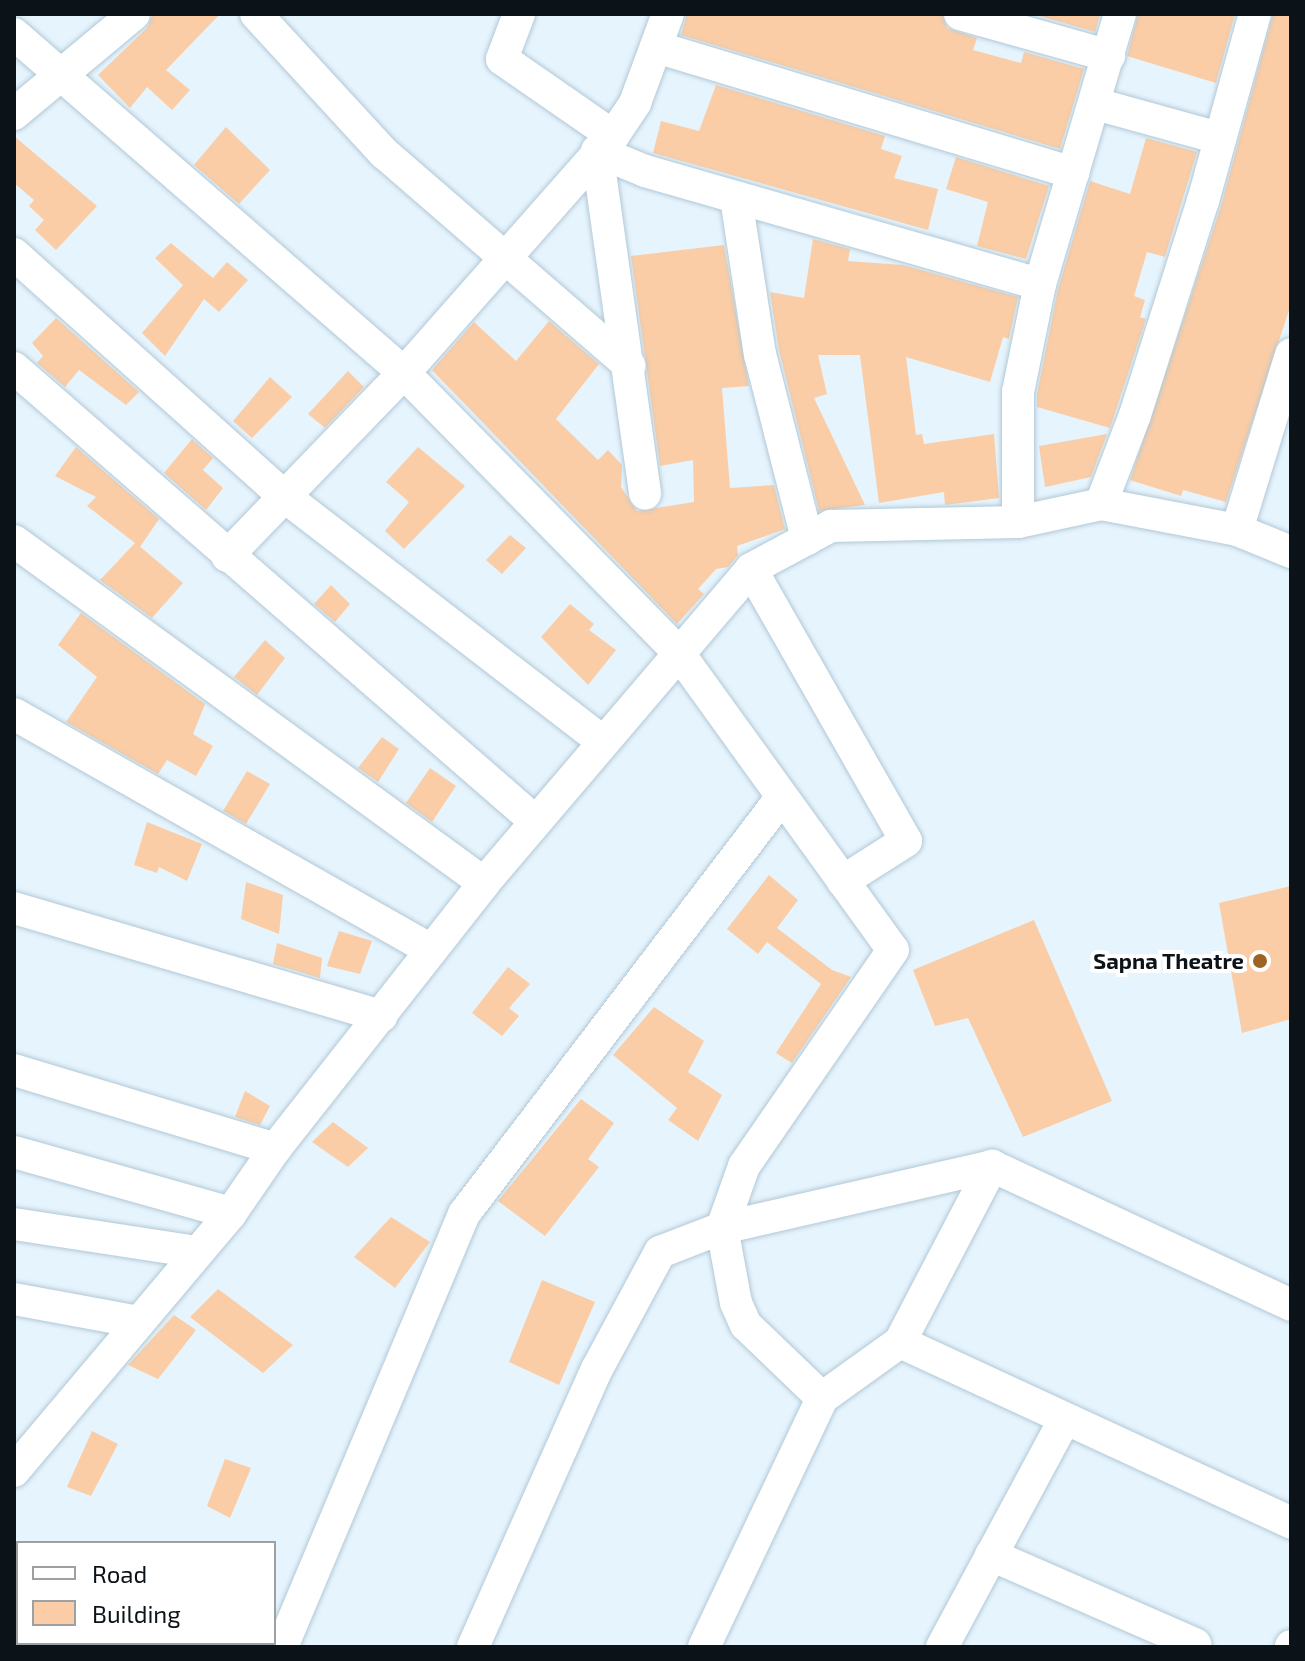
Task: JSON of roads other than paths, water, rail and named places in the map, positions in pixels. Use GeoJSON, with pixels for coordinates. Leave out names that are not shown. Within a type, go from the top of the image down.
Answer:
{"type":"FeatureCollection","features":[{"type":"Feature","properties":{"kind":"street"},"geometry":{"type":"LineString","coordinates":[[14,114],[134,14]]}},
{"type":"Feature","properties":{"kind":"street"},"geometry":{"type":"LineString","coordinates":[[256,14],[384,153],[630,366]]}},
{"type":"Feature","properties":{"kind":"street"},"geometry":{"type":"LineString","coordinates":[[519,14],[502,59],[605,143],[736,198],[1040,284]]}},
{"type":"Feature","properties":{"kind":"street"},"geometry":{"type":"LineString","coordinates":[[227,556],[404,373],[503,255],[605,143],[635,103],[668,14]]}},
{"type":"Feature","properties":{"kind":"street"},"geometry":{"type":"LineString","coordinates":[[960,14],[1109,56]]}},
{"type":"Feature","properties":{"kind":"street"},"geometry":{"type":"LineString","coordinates":[[1018,522],[1018,392],[1040,284],[1096,104],[1120,14]]}},
{"type":"Feature","properties":{"kind":"street"},"geometry":{"type":"LineString","coordinates":[[1101,504],[1135,415],[1255,14]]}},
{"type":"Feature","properties":{"kind":"street"},"geometry":{"type":"LineString","coordinates":[[14,34],[56,76],[404,373],[678,652],[893,950],[744,1166],[722,1228],[736,1303],[746,1325],[822,1398]]}},
{"type":"Feature","properties":{"kind":"street"},"geometry":{"type":"LineString","coordinates":[[656,47],[1073,173]]}},
{"type":"Feature","properties":{"kind":"street"},"geometry":{"type":"LineString","coordinates":[[1096,104],[1219,138]]}},
{"type":"Feature","properties":{"kind":"street"},"geometry":{"type":"LineString","coordinates":[[605,143],[645,494]]}},
{"type":"Feature","properties":{"kind":"street"},"geometry":{"type":"LineString","coordinates":[[736,198],[760,354],[807,539]]}},
{"type":"Feature","properties":{"kind":"street"},"geometry":{"type":"LineString","coordinates":[[14,254],[284,496],[601,740]]}},
{"type":"Feature","properties":{"kind":"street"},"geometry":{"type":"LineString","coordinates":[[1237,530],[1291,354]]}},
{"type":"Feature","properties":{"kind":"street"},"geometry":{"type":"LineString","coordinates":[[14,368],[535,821]]}},
{"type":"Feature","properties":{"kind":"street"},"geometry":{"type":"LineString","coordinates":[[14,1471],[231,1213],[275,1149],[484,883],[601,740],[751,569],[831,526],[1018,522],[1101,504],[1237,530],[1291,552]]}},
{"type":"Feature","properties":{"kind":"street"},"geometry":{"type":"LineString","coordinates":[[14,541],[484,883]]}},
{"type":"Feature","properties":{"kind":"street"},"geometry":{"type":"LineString","coordinates":[[751,569],[906,841],[843,881]]}},
{"type":"Feature","properties":{"kind":"street"},"geometry":{"type":"LineString","coordinates":[[14,714],[431,950]]}},
{"type":"Feature","properties":{"kind":"street"},"geometry":{"type":"LineString","coordinates":[[282,1647],[464,1214],[782,797]]}},
{"type":"Feature","properties":{"kind":"street"},"geometry":{"type":"LineString","coordinates":[[14,908],[381,1016]]}},
{"type":"Feature","properties":{"kind":"street"},"geometry":{"type":"LineString","coordinates":[[14,1070],[275,1149]]}},
{"type":"Feature","properties":{"kind":"street"},"geometry":{"type":"LineString","coordinates":[[14,1152],[231,1213]]}},
{"type":"Feature","properties":{"kind":"street"},"geometry":{"type":"LineString","coordinates":[[704,1647],[822,1398],[900,1342],[992,1166]]}},
{"type":"Feature","properties":{"kind":"street"},"geometry":{"type":"LineString","coordinates":[[473,1647],[597,1369],[660,1252],[722,1228],[992,1166],[1291,1305]]}},
{"type":"Feature","properties":{"kind":"street"},"geometry":{"type":"LineString","coordinates":[[14,1224],[197,1252]]}},
{"type":"Feature","properties":{"kind":"street"},"geometry":{"type":"LineString","coordinates":[[14,1299],[139,1322]]}},
{"type":"Feature","properties":{"kind":"street"},"geometry":{"type":"LineString","coordinates":[[900,1342],[1291,1523]]}},
{"type":"Feature","properties":{"kind":"street"},"geometry":{"type":"LineString","coordinates":[[942,1647],[1064,1420]]}},
{"type":"Feature","properties":{"kind":"street"},"geometry":{"type":"LineString","coordinates":[[991,1555],[1195,1644]]}},
{"type":"Feature","properties":{"kind":"place","name":"Sapna Theatre"},"geometry":{"type":"Point","coordinates":[1260,961]}}]}
